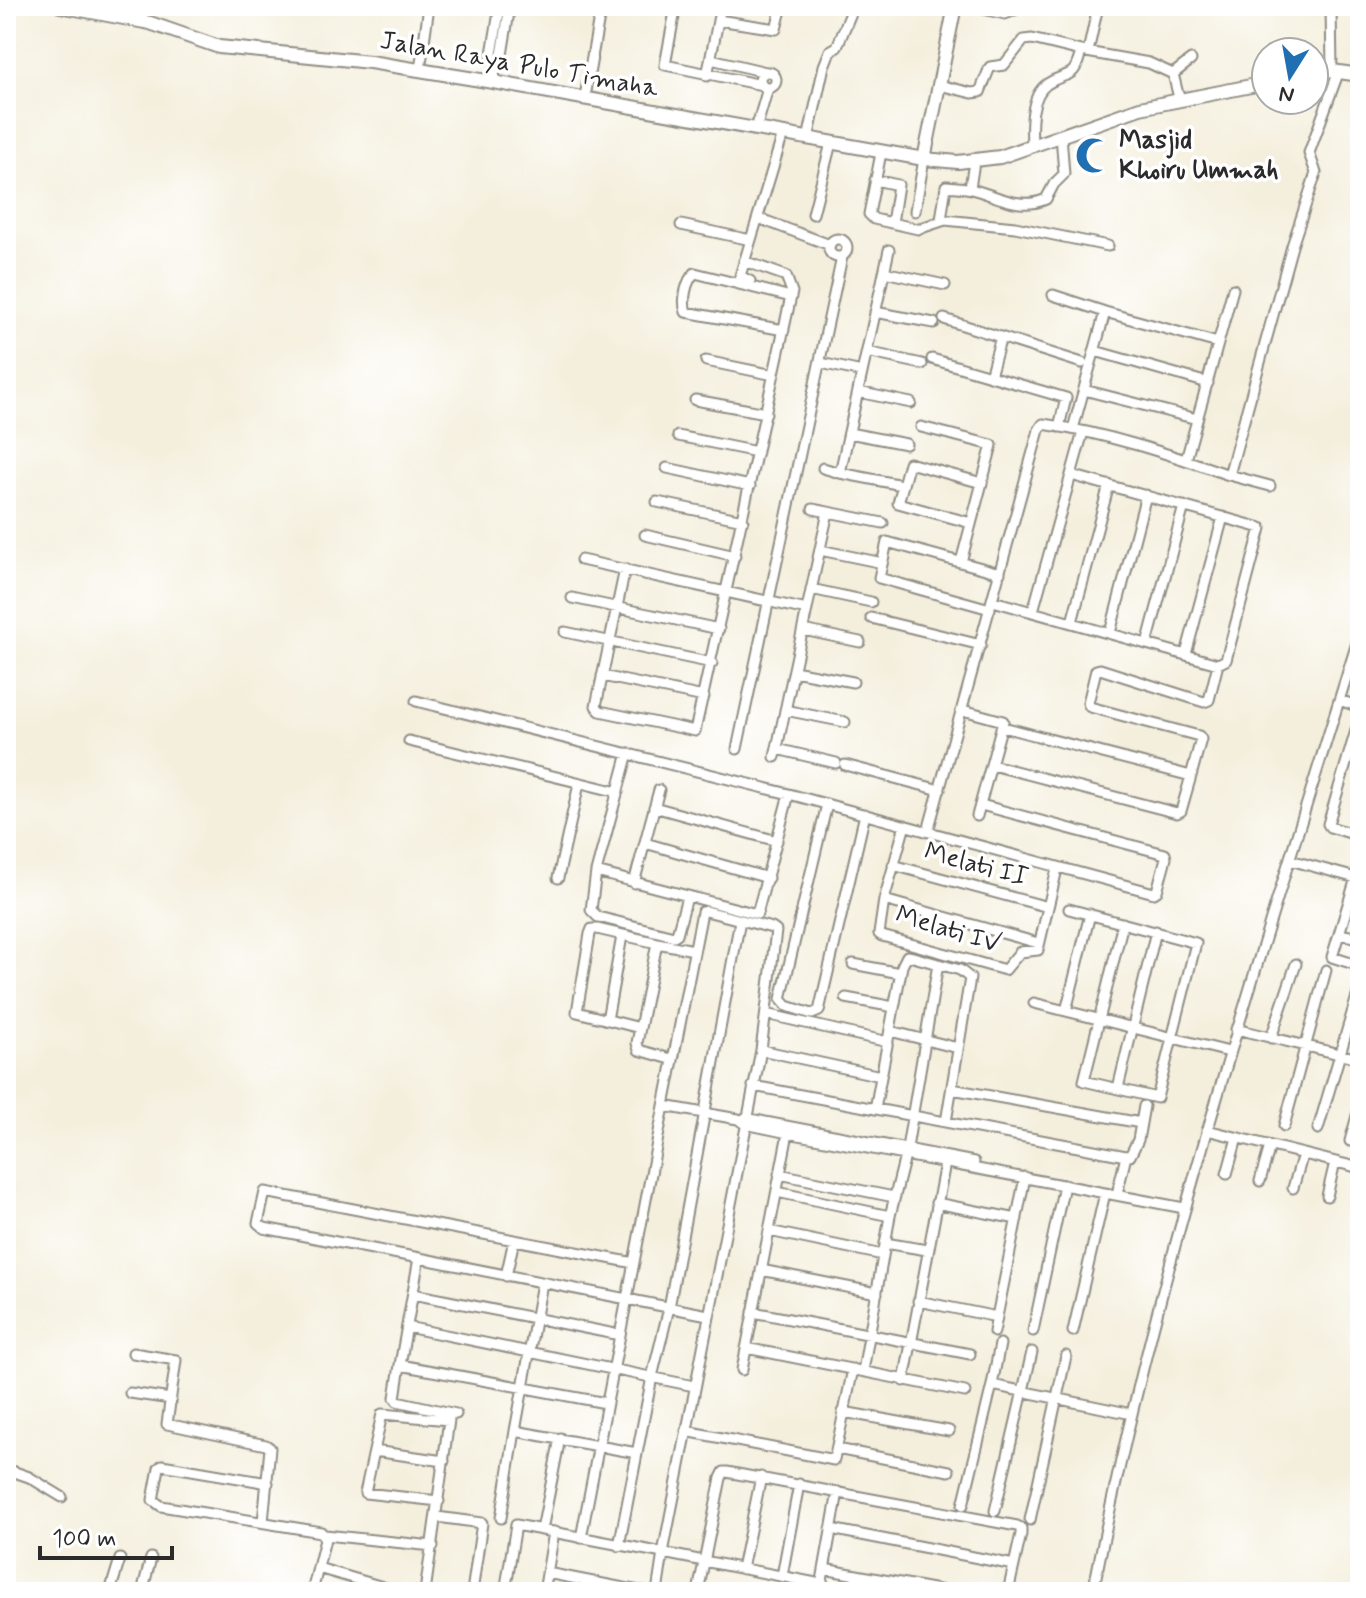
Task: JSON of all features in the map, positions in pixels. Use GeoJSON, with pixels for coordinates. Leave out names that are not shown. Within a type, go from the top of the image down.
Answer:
{"type":"FeatureCollection","features":[{"type":"Feature","properties":{"kind":"street","name":"Jalan Raya Pulo Timaha"},"geometry":{"type":"LineString","coordinates":[[60,6],[150,23],[219,47],[370,62],[421,62],[495,72],[758,124],[783,134],[809,130],[831,143],[881,153],[926,149],[974,162],[1000,157],[1032,142],[1179,96],[1250,85]]}},
{"type":"Feature","properties":{"kind":"street"},"geometry":{"type":"LineString","coordinates":[[421,62],[429,6]]}},
{"type":"Feature","properties":{"kind":"street"},"geometry":{"type":"LineString","coordinates":[[500,6],[502,21]]}},
{"type":"Feature","properties":{"kind":"street"},"geometry":{"type":"LineString","coordinates":[[495,72],[491,60],[502,21],[510,6]]}},
{"type":"Feature","properties":{"kind":"street"},"geometry":{"type":"LineString","coordinates":[[587,90],[601,6]]}},
{"type":"Feature","properties":{"kind":"street"},"geometry":{"type":"LineString","coordinates":[[676,6],[665,65],[765,86]]}},
{"type":"Feature","properties":{"kind":"street"},"geometry":{"type":"LineString","coordinates":[[707,76],[721,6]]}},
{"type":"Feature","properties":{"kind":"street"},"geometry":{"type":"LineString","coordinates":[[718,20],[776,29],[782,6]]}},
{"type":"Feature","properties":{"kind":"street"},"geometry":{"type":"LineString","coordinates":[[809,130],[821,74],[830,51],[837,47],[853,8],[865,6]]}},
{"type":"Feature","properties":{"kind":"street"},"geometry":{"type":"LineString","coordinates":[[915,211],[955,6]]}},
{"type":"Feature","properties":{"kind":"street"},"geometry":{"type":"LineString","coordinates":[[970,6],[1005,14],[1013,11],[1015,6]]}},
{"type":"Feature","properties":{"kind":"street"},"geometry":{"type":"LineString","coordinates":[[1032,142],[1032,124],[1039,94],[1049,82],[1072,74],[1078,68],[1098,6]]}},
{"type":"Feature","properties":{"kind":"street"},"geometry":{"type":"LineString","coordinates":[[1229,475],[1288,261],[1316,173],[1309,153],[1334,68],[1330,49],[1331,6]]}},
{"type":"Feature","properties":{"kind":"street"},"geometry":{"type":"LineString","coordinates":[[939,85],[980,92],[990,67],[1004,65],[1028,39],[1149,63],[1174,78],[1179,96]]}},
{"type":"Feature","properties":{"kind":"street"},"geometry":{"type":"LineString","coordinates":[[711,59],[766,72],[760,79],[765,86],[758,124]]}},
{"type":"Feature","properties":{"kind":"street"},"geometry":{"type":"LineString","coordinates":[[1174,78],[1191,60]]}},
{"type":"Feature","properties":{"kind":"street"},"geometry":{"type":"LineString","coordinates":[[1330,69],[1360,75]]}},
{"type":"Feature","properties":{"kind":"street"},"geometry":{"type":"LineString","coordinates":[[783,134],[741,278],[792,294]]}},
{"type":"Feature","properties":{"kind":"street"},"geometry":{"type":"LineString","coordinates":[[941,220],[946,186],[970,188],[1027,204],[1046,199],[1056,181],[1064,174],[1061,135]]}},
{"type":"Feature","properties":{"kind":"street"},"geometry":{"type":"LineString","coordinates":[[813,214],[831,143]]}},
{"type":"Feature","properties":{"kind":"street"},"geometry":{"type":"LineString","coordinates":[[881,153],[870,202],[871,217],[918,229],[941,220],[1015,227],[1108,246]]}},
{"type":"Feature","properties":{"kind":"street"},"geometry":{"type":"LineString","coordinates":[[970,188],[974,162]]}},
{"type":"Feature","properties":{"kind":"street"},"geometry":{"type":"LineString","coordinates":[[875,180],[898,186],[892,223]]}},
{"type":"Feature","properties":{"kind":"street"},"geometry":{"type":"LineString","coordinates":[[758,218],[830,245]]}},
{"type":"Feature","properties":{"kind":"street"},"geometry":{"type":"LineString","coordinates":[[681,225],[751,240]]}},
{"type":"Feature","properties":{"kind":"street"},"geometry":{"type":"LineString","coordinates":[[737,749],[842,257],[847,252],[845,241],[835,240],[830,245]]}},
{"type":"Feature","properties":{"kind":"street"},"geometry":{"type":"LineString","coordinates":[[830,245],[832,255],[842,257]]}},
{"type":"Feature","properties":{"kind":"street"},"geometry":{"type":"LineString","coordinates":[[840,473],[889,250]]}},
{"type":"Feature","properties":{"kind":"street"},"geometry":{"type":"LineString","coordinates":[[625,569],[596,703],[600,711],[692,732],[697,730],[792,294],[786,276],[744,261]]}},
{"type":"Feature","properties":{"kind":"street"},"geometry":{"type":"LineString","coordinates":[[884,272],[945,285]]}},
{"type":"Feature","properties":{"kind":"street"},"geometry":{"type":"LineString","coordinates":[[784,330],[686,312],[683,305],[690,278],[695,273],[792,294]]}},
{"type":"Feature","properties":{"kind":"street"},"geometry":{"type":"LineString","coordinates":[[1186,460],[1233,289]]}},
{"type":"Feature","properties":{"kind":"street"},"geometry":{"type":"LineString","coordinates":[[1053,295],[1218,343]]}},
{"type":"Feature","properties":{"kind":"street"},"geometry":{"type":"LineString","coordinates":[[875,312],[939,321],[1082,363]]}},
{"type":"Feature","properties":{"kind":"street"},"geometry":{"type":"LineString","coordinates":[[1033,611],[1071,475],[1084,390],[1105,312]]}},
{"type":"Feature","properties":{"kind":"street"},"geometry":{"type":"LineString","coordinates":[[990,376],[1001,337]]}},
{"type":"Feature","properties":{"kind":"street"},"geometry":{"type":"LineString","coordinates":[[1095,351],[1208,383]]}},
{"type":"Feature","properties":{"kind":"street"},"geometry":{"type":"LineString","coordinates":[[867,352],[922,364]]}},
{"type":"Feature","properties":{"kind":"street"},"geometry":{"type":"LineString","coordinates":[[932,359],[1066,398],[1059,427]]}},
{"type":"Feature","properties":{"kind":"street"},"geometry":{"type":"LineString","coordinates":[[706,361],[774,375]]}},
{"type":"Feature","properties":{"kind":"street"},"geometry":{"type":"LineString","coordinates":[[821,363],[862,372]]}},
{"type":"Feature","properties":{"kind":"street"},"geometry":{"type":"LineString","coordinates":[[1084,390],[1197,419]]}},
{"type":"Feature","properties":{"kind":"street"},"geometry":{"type":"LineString","coordinates":[[858,392],[911,403]]}},
{"type":"Feature","properties":{"kind":"street"},"geometry":{"type":"LineString","coordinates":[[695,400],[766,413]]}},
{"type":"Feature","properties":{"kind":"street"},"geometry":{"type":"LineString","coordinates":[[928,831],[1043,424],[1186,460],[1270,486]]}},
{"type":"Feature","properties":{"kind":"street"},"geometry":{"type":"LineString","coordinates":[[921,427],[992,445],[961,562]]}},
{"type":"Feature","properties":{"kind":"street"},"geometry":{"type":"LineString","coordinates":[[849,433],[906,444]]}},
{"type":"Feature","properties":{"kind":"street"},"geometry":{"type":"LineString","coordinates":[[678,436],[757,452]]}},
{"type":"Feature","properties":{"kind":"street"},"geometry":{"type":"LineString","coordinates":[[971,523],[898,503],[909,463],[982,483]]}},
{"type":"Feature","properties":{"kind":"street"},"geometry":{"type":"LineString","coordinates":[[667,468],[750,486]]}},
{"type":"Feature","properties":{"kind":"street"},"geometry":{"type":"LineString","coordinates":[[823,468],[897,484]]}},
{"type":"Feature","properties":{"kind":"street"},"geometry":{"type":"LineString","coordinates":[[1000,573],[887,542],[879,578],[992,605],[1033,611],[1218,664],[1226,660],[1261,528],[1071,475]]}},
{"type":"Feature","properties":{"kind":"street"},"geometry":{"type":"LineString","coordinates":[[1072,622],[1109,485]]}},
{"type":"Feature","properties":{"kind":"street"},"geometry":{"type":"LineString","coordinates":[[1110,633],[1146,495]]}},
{"type":"Feature","properties":{"kind":"street"},"geometry":{"type":"LineString","coordinates":[[657,502],[743,520]]}},
{"type":"Feature","properties":{"kind":"street"},"geometry":{"type":"LineString","coordinates":[[1147,644],[1184,506]]}},
{"type":"Feature","properties":{"kind":"street"},"geometry":{"type":"LineString","coordinates":[[813,509],[883,523]]}},
{"type":"Feature","properties":{"kind":"street"},"geometry":{"type":"LineString","coordinates":[[828,512],[776,753],[840,764],[940,790]]}},
{"type":"Feature","properties":{"kind":"street"},"geometry":{"type":"LineString","coordinates":[[1186,654],[1223,517]]}},
{"type":"Feature","properties":{"kind":"street"},"geometry":{"type":"LineString","coordinates":[[645,535],[735,556]]}},
{"type":"Feature","properties":{"kind":"street"},"geometry":{"type":"LineString","coordinates":[[820,550],[878,562]]}},
{"type":"Feature","properties":{"kind":"street"},"geometry":{"type":"LineString","coordinates":[[581,560],[807,610]]}},
{"type":"Feature","properties":{"kind":"street"},"geometry":{"type":"LineString","coordinates":[[811,589],[871,602]]}},
{"type":"Feature","properties":{"kind":"street"},"geometry":{"type":"LineString","coordinates":[[572,598],[719,629]]}},
{"type":"Feature","properties":{"kind":"street"},"geometry":{"type":"LineString","coordinates":[[871,618],[981,645]]}},
{"type":"Feature","properties":{"kind":"street"},"geometry":{"type":"LineString","coordinates":[[803,630],[860,642]]}},
{"type":"Feature","properties":{"kind":"street"},"geometry":{"type":"LineString","coordinates":[[565,632],[712,663]]}},
{"type":"Feature","properties":{"kind":"street"},"geometry":{"type":"LineString","coordinates":[[1093,1592],[1132,1414],[1185,1206],[1236,1029],[1360,633]]}},
{"type":"Feature","properties":{"kind":"street"},"geometry":{"type":"LineString","coordinates":[[992,765],[1177,813],[1181,811],[1201,739],[1090,707],[1088,703],[1096,670],[1204,702],[1209,700],[1218,664]]}},
{"type":"Feature","properties":{"kind":"street"},"geometry":{"type":"LineString","coordinates":[[794,671],[853,682]]}},
{"type":"Feature","properties":{"kind":"street"},"geometry":{"type":"LineString","coordinates":[[602,676],[704,697]]}},
{"type":"Feature","properties":{"kind":"street"},"geometry":{"type":"LineString","coordinates":[[1339,700],[1360,707]]}},
{"type":"Feature","properties":{"kind":"street"},"geometry":{"type":"LineString","coordinates":[[416,701],[789,794],[1057,869],[1156,893],[1166,856],[981,805]]}},
{"type":"Feature","properties":{"kind":"street"},"geometry":{"type":"LineString","coordinates":[[785,710],[845,722]]}},
{"type":"Feature","properties":{"kind":"street"},"geometry":{"type":"LineString","coordinates":[[963,710],[999,718],[1003,727],[977,816]]}},
{"type":"Feature","properties":{"kind":"street"},"geometry":{"type":"LineString","coordinates":[[1360,717],[1328,824],[1360,836]]}},
{"type":"Feature","properties":{"kind":"street"},"geometry":{"type":"LineString","coordinates":[[1003,727],[1191,776]]}},
{"type":"Feature","properties":{"kind":"street"},"geometry":{"type":"LineString","coordinates":[[409,741],[618,792]]}},
{"type":"Feature","properties":{"kind":"street"},"geometry":{"type":"LineString","coordinates":[[628,753],[596,872],[591,910],[598,917],[674,936],[687,897]]}},
{"type":"Feature","properties":{"kind":"street"},"geometry":{"type":"LineString","coordinates":[[558,878],[579,784]]}},
{"type":"Feature","properties":{"kind":"street"},"geometry":{"type":"LineString","coordinates":[[634,883],[659,790]]}},
{"type":"Feature","properties":{"kind":"street"},"geometry":{"type":"LineString","coordinates":[[596,872],[753,915],[759,911],[789,794]]}},
{"type":"Feature","properties":{"kind":"street"},"geometry":{"type":"LineString","coordinates":[[827,804],[781,999],[783,1004],[812,1014],[819,1011],[865,814]]}},
{"type":"Feature","properties":{"kind":"street"},"geometry":{"type":"LineString","coordinates":[[654,807],[777,841]]}},
{"type":"Feature","properties":{"kind":"street"},"geometry":{"type":"LineString","coordinates":[[905,825],[884,900],[1038,943],[1057,869]]}},
{"type":"Feature","properties":{"kind":"street"},"geometry":{"type":"LineString","coordinates":[[645,843],[768,878]]}},
{"type":"Feature","properties":{"kind":"street"},"geometry":{"type":"LineString","coordinates":[[1290,860],[1356,878],[1332,957],[1360,966]]}},
{"type":"Feature","properties":{"kind":"street","name":"Melati II"},"geometry":{"type":"LineString","coordinates":[[893,865],[1048,907]]}},
{"type":"Feature","properties":{"kind":"street","name":"Melati IV"},"geometry":{"type":"LineString","coordinates":[[884,900],[879,928],[882,936],[1003,970],[1008,969],[1025,950],[1036,952],[1038,943]]}},
{"type":"Feature","properties":{"kind":"street"},"geometry":{"type":"LineString","coordinates":[[1348,902],[1360,905]]}},
{"type":"Feature","properties":{"kind":"street"},"geometry":{"type":"LineString","coordinates":[[1069,909],[1156,931],[1196,943],[1157,1098],[1084,1081],[1123,923]]}},
{"type":"Feature","properties":{"kind":"street"},"geometry":{"type":"LineString","coordinates":[[581,1538],[671,1059],[702,912],[706,911],[776,931],[761,1050],[743,1120],[657,1592]]}},
{"type":"Feature","properties":{"kind":"street"},"geometry":{"type":"LineString","coordinates":[[1066,1011],[1090,914]]}},
{"type":"Feature","properties":{"kind":"street"},"geometry":{"type":"LineString","coordinates":[[619,1546],[652,1377],[669,1308],[740,920]]}},
{"type":"Feature","properties":{"kind":"street"},"geometry":{"type":"LineString","coordinates":[[640,1028],[577,1012],[592,929],[694,950]]}},
{"type":"Feature","properties":{"kind":"street"},"geometry":{"type":"LineString","coordinates":[[1118,1088],[1156,931]]}},
{"type":"Feature","properties":{"kind":"street"},"geometry":{"type":"LineString","coordinates":[[1339,934],[1360,938]]}},
{"type":"Feature","properties":{"kind":"street"},"geometry":{"type":"LineString","coordinates":[[607,1020],[622,936]]}},
{"type":"Feature","properties":{"kind":"street"},"geometry":{"type":"LineString","coordinates":[[657,943],[640,1028],[639,1050],[671,1059]]}},
{"type":"Feature","properties":{"kind":"street"},"geometry":{"type":"LineString","coordinates":[[875,1109],[900,973],[907,956],[960,970],[970,978],[946,1122]]}},
{"type":"Feature","properties":{"kind":"street"},"geometry":{"type":"LineString","coordinates":[[853,964],[900,973]]}},
{"type":"Feature","properties":{"kind":"street"},"geometry":{"type":"LineString","coordinates":[[686,1431],[834,1460],[843,1412],[870,1335],[890,1216],[913,1117],[938,964]]}},
{"type":"Feature","properties":{"kind":"street"},"geometry":{"type":"LineString","coordinates":[[1271,1038],[1296,964]]}},
{"type":"Feature","properties":{"kind":"street"},"geometry":{"type":"LineString","coordinates":[[1284,1126],[1326,970]]}},
{"type":"Feature","properties":{"kind":"street"},"geometry":{"type":"LineString","coordinates":[[1318,1129],[1360,986]]}},
{"type":"Feature","properties":{"kind":"street"},"geometry":{"type":"LineString","coordinates":[[846,998],[894,1007]]}},
{"type":"Feature","properties":{"kind":"street"},"geometry":{"type":"LineString","coordinates":[[1034,1003],[1229,1052]]}},
{"type":"Feature","properties":{"kind":"street"},"geometry":{"type":"LineString","coordinates":[[766,1014],[958,1048]]}},
{"type":"Feature","properties":{"kind":"street"},"geometry":{"type":"LineString","coordinates":[[1236,1029],[1360,1059]]}},
{"type":"Feature","properties":{"kind":"street"},"geometry":{"type":"LineString","coordinates":[[761,1050],[881,1076]]}},
{"type":"Feature","properties":{"kind":"street"},"geometry":{"type":"LineString","coordinates":[[753,1086],[1126,1156],[1133,1153],[1144,1106]]}},
{"type":"Feature","properties":{"kind":"street"},"geometry":{"type":"LineString","coordinates":[[952,1089],[1141,1123]]}},
{"type":"Feature","properties":{"kind":"street"},"geometry":{"type":"LineString","coordinates":[[1350,1141],[1357,1127],[1360,1105]]}},
{"type":"Feature","properties":{"kind":"street"},"geometry":{"type":"LineString","coordinates":[[664,1106],[1118,1190],[1185,1206]]}},
{"type":"Feature","properties":{"kind":"street"},"geometry":{"type":"LineString","coordinates":[[743,1120],[788,1133],[906,1151],[945,1163],[1105,1193],[1155,1199]]}},
{"type":"Feature","properties":{"kind":"street"},"geometry":{"type":"LineString","coordinates":[[1207,1130],[1360,1168]]}},
{"type":"Feature","properties":{"kind":"street"},"geometry":{"type":"LineString","coordinates":[[742,1370],[788,1133]]}},
{"type":"Feature","properties":{"kind":"street"},"geometry":{"type":"LineString","coordinates":[[1227,1174],[1237,1138]]}},
{"type":"Feature","properties":{"kind":"street"},"geometry":{"type":"LineString","coordinates":[[1260,1181],[1270,1146]]}},
{"type":"Feature","properties":{"kind":"street"},"geometry":{"type":"LineString","coordinates":[[1293,1188],[1303,1154]]}},
{"type":"Feature","properties":{"kind":"street"},"geometry":{"type":"LineString","coordinates":[[1118,1190],[1126,1156]]}},
{"type":"Feature","properties":{"kind":"street"},"geometry":{"type":"LineString","coordinates":[[1327,1196],[1335,1162]]}},
{"type":"Feature","properties":{"kind":"street"},"geometry":{"type":"LineString","coordinates":[[904,1381],[945,1163]]}},
{"type":"Feature","properties":{"kind":"street"},"geometry":{"type":"LineString","coordinates":[[779,1174],[894,1197]]}},
{"type":"Feature","properties":{"kind":"street"},"geometry":{"type":"LineString","coordinates":[[994,1332],[1025,1177]]}},
{"type":"Feature","properties":{"kind":"street"},"geometry":{"type":"LineString","coordinates":[[1033,1331],[1064,1185]]}},
{"type":"Feature","properties":{"kind":"street"},"geometry":{"type":"LineString","coordinates":[[634,1263],[265,1192],[258,1223],[260,1227],[708,1315]]}},
{"type":"Feature","properties":{"kind":"street"},"geometry":{"type":"LineString","coordinates":[[777,1192],[890,1216]]}},
{"type":"Feature","properties":{"kind":"street"},"geometry":{"type":"LineString","coordinates":[[1073,1331],[1105,1193]]}},
{"type":"Feature","properties":{"kind":"street"},"geometry":{"type":"LineString","coordinates":[[936,1203],[1017,1219]]}},
{"type":"Feature","properties":{"kind":"street"},"geometry":{"type":"LineString","coordinates":[[769,1231],[883,1255]]}},
{"type":"Feature","properties":{"kind":"street"},"geometry":{"type":"LineString","coordinates":[[506,1276],[514,1240]]}},
{"type":"Feature","properties":{"kind":"street"},"geometry":{"type":"LineString","coordinates":[[885,1243],[927,1250]]}},
{"type":"Feature","properties":{"kind":"street"},"geometry":{"type":"LineString","coordinates":[[419,1258],[400,1365],[397,1401],[456,1414]]}},
{"type":"Feature","properties":{"kind":"street"},"geometry":{"type":"LineString","coordinates":[[761,1270],[877,1293]]}},
{"type":"Feature","properties":{"kind":"street"},"geometry":{"type":"LineString","coordinates":[[501,1518],[521,1388],[542,1283]]}},
{"type":"Feature","properties":{"kind":"street"},"geometry":{"type":"LineString","coordinates":[[413,1294],[620,1335]]}},
{"type":"Feature","properties":{"kind":"street"},"geometry":{"type":"LineString","coordinates":[[918,1301],[997,1317]]}},
{"type":"Feature","properties":{"kind":"street"},"geometry":{"type":"LineString","coordinates":[[753,1312],[970,1354]]}},
{"type":"Feature","properties":{"kind":"street"},"geometry":{"type":"LineString","coordinates":[[407,1327],[694,1386]]}},
{"type":"Feature","properties":{"kind":"street"},"geometry":{"type":"LineString","coordinates":[[963,1505],[1000,1344]]}},
{"type":"Feature","properties":{"kind":"street"},"geometry":{"type":"LineString","coordinates":[[746,1348],[965,1392]]}},
{"type":"Feature","properties":{"kind":"street"},"geometry":{"type":"LineString","coordinates":[[995,1511],[1032,1352]]}},
{"type":"Feature","properties":{"kind":"street"},"geometry":{"type":"LineString","coordinates":[[133,1353],[176,1360],[167,1424],[270,1448],[263,1522]]}},
{"type":"Feature","properties":{"kind":"street"},"geometry":{"type":"LineString","coordinates":[[1030,1520],[1066,1356]]}},
{"type":"Feature","properties":{"kind":"street"},"geometry":{"type":"LineString","coordinates":[[400,1365],[606,1403]]}},
{"type":"Feature","properties":{"kind":"street"},"geometry":{"type":"LineString","coordinates":[[992,1385],[1132,1414]]}},
{"type":"Feature","properties":{"kind":"street"},"geometry":{"type":"LineString","coordinates":[[130,1393],[171,1399]]}},
{"type":"Feature","properties":{"kind":"street"},"geometry":{"type":"LineString","coordinates":[[843,1412],[949,1431]]}},
{"type":"Feature","properties":{"kind":"street"},"geometry":{"type":"LineString","coordinates":[[425,1592],[433,1546],[437,1517],[439,1501],[444,1461],[449,1420],[382,1414],[365,1493],[439,1501]]}},
{"type":"Feature","properties":{"kind":"street"},"geometry":{"type":"LineString","coordinates":[[515,1431],[637,1453]]}},
{"type":"Feature","properties":{"kind":"street"},"geometry":{"type":"LineString","coordinates":[[542,1530],[560,1438]]}},
{"type":"Feature","properties":{"kind":"street"},"geometry":{"type":"LineString","coordinates":[[837,1449],[949,1471]]}},
{"type":"Feature","properties":{"kind":"street"},"geometry":{"type":"LineString","coordinates":[[374,1451],[444,1461]]}},
{"type":"Feature","properties":{"kind":"street"},"geometry":{"type":"LineString","coordinates":[[268,1483],[162,1465],[153,1500],[161,1506],[325,1535],[433,1546]]}},
{"type":"Feature","properties":{"kind":"street"},"geometry":{"type":"LineString","coordinates":[[6,1469],[29,1477],[62,1497]]}},
{"type":"Feature","properties":{"kind":"street"},"geometry":{"type":"LineString","coordinates":[[698,1592],[724,1472],[1017,1526],[1021,1528],[1021,1534],[1008,1592]]}},
{"type":"Feature","properties":{"kind":"street"},"geometry":{"type":"LineString","coordinates":[[742,1569],[761,1477]]}},
{"type":"Feature","properties":{"kind":"street"},"geometry":{"type":"LineString","coordinates":[[782,1576],[799,1484]]}},
{"type":"Feature","properties":{"kind":"street"},"geometry":{"type":"LineString","coordinates":[[505,1592],[516,1525],[782,1576],[820,1588],[838,1492]]}},
{"type":"Feature","properties":{"kind":"street"},"geometry":{"type":"LineString","coordinates":[[437,1517],[482,1523],[472,1592]]}},
{"type":"Feature","properties":{"kind":"street"},"geometry":{"type":"LineString","coordinates":[[831,1529],[1014,1565]]}},
{"type":"Feature","properties":{"kind":"street"},"geometry":{"type":"LineString","coordinates":[[544,1592],[554,1532]]}},
{"type":"Feature","properties":{"kind":"street"},"geometry":{"type":"LineString","coordinates":[[312,1592],[325,1535]]}},
{"type":"Feature","properties":{"kind":"street"},"geometry":{"type":"LineString","coordinates":[[142,1592],[151,1558]]}},
{"type":"Feature","properties":{"kind":"street"},"geometry":{"type":"LineString","coordinates":[[110,1592],[120,1559]]}},
{"type":"Feature","properties":{"kind":"street"},"geometry":{"type":"LineString","coordinates":[[318,1568],[400,1592]]}},
{"type":"Feature","properties":{"kind":"street"},"geometry":{"type":"LineString","coordinates":[[824,1569],[949,1592]]}},
{"type":"Feature","properties":{"kind":"street"},"geometry":{"type":"LineString","coordinates":[[547,1573],[610,1589],[644,1592]]}},
{"type":"Feature","properties":{"kind":"street"},"geometry":{"type":"LineString","coordinates":[[90,1592],[98,1592]]}},
{"type":"Feature","properties":{"kind":"place","name":"Masjid Khoiru Ummah"},"geometry":{"type":"Point","coordinates":[1093,156]}}]}
